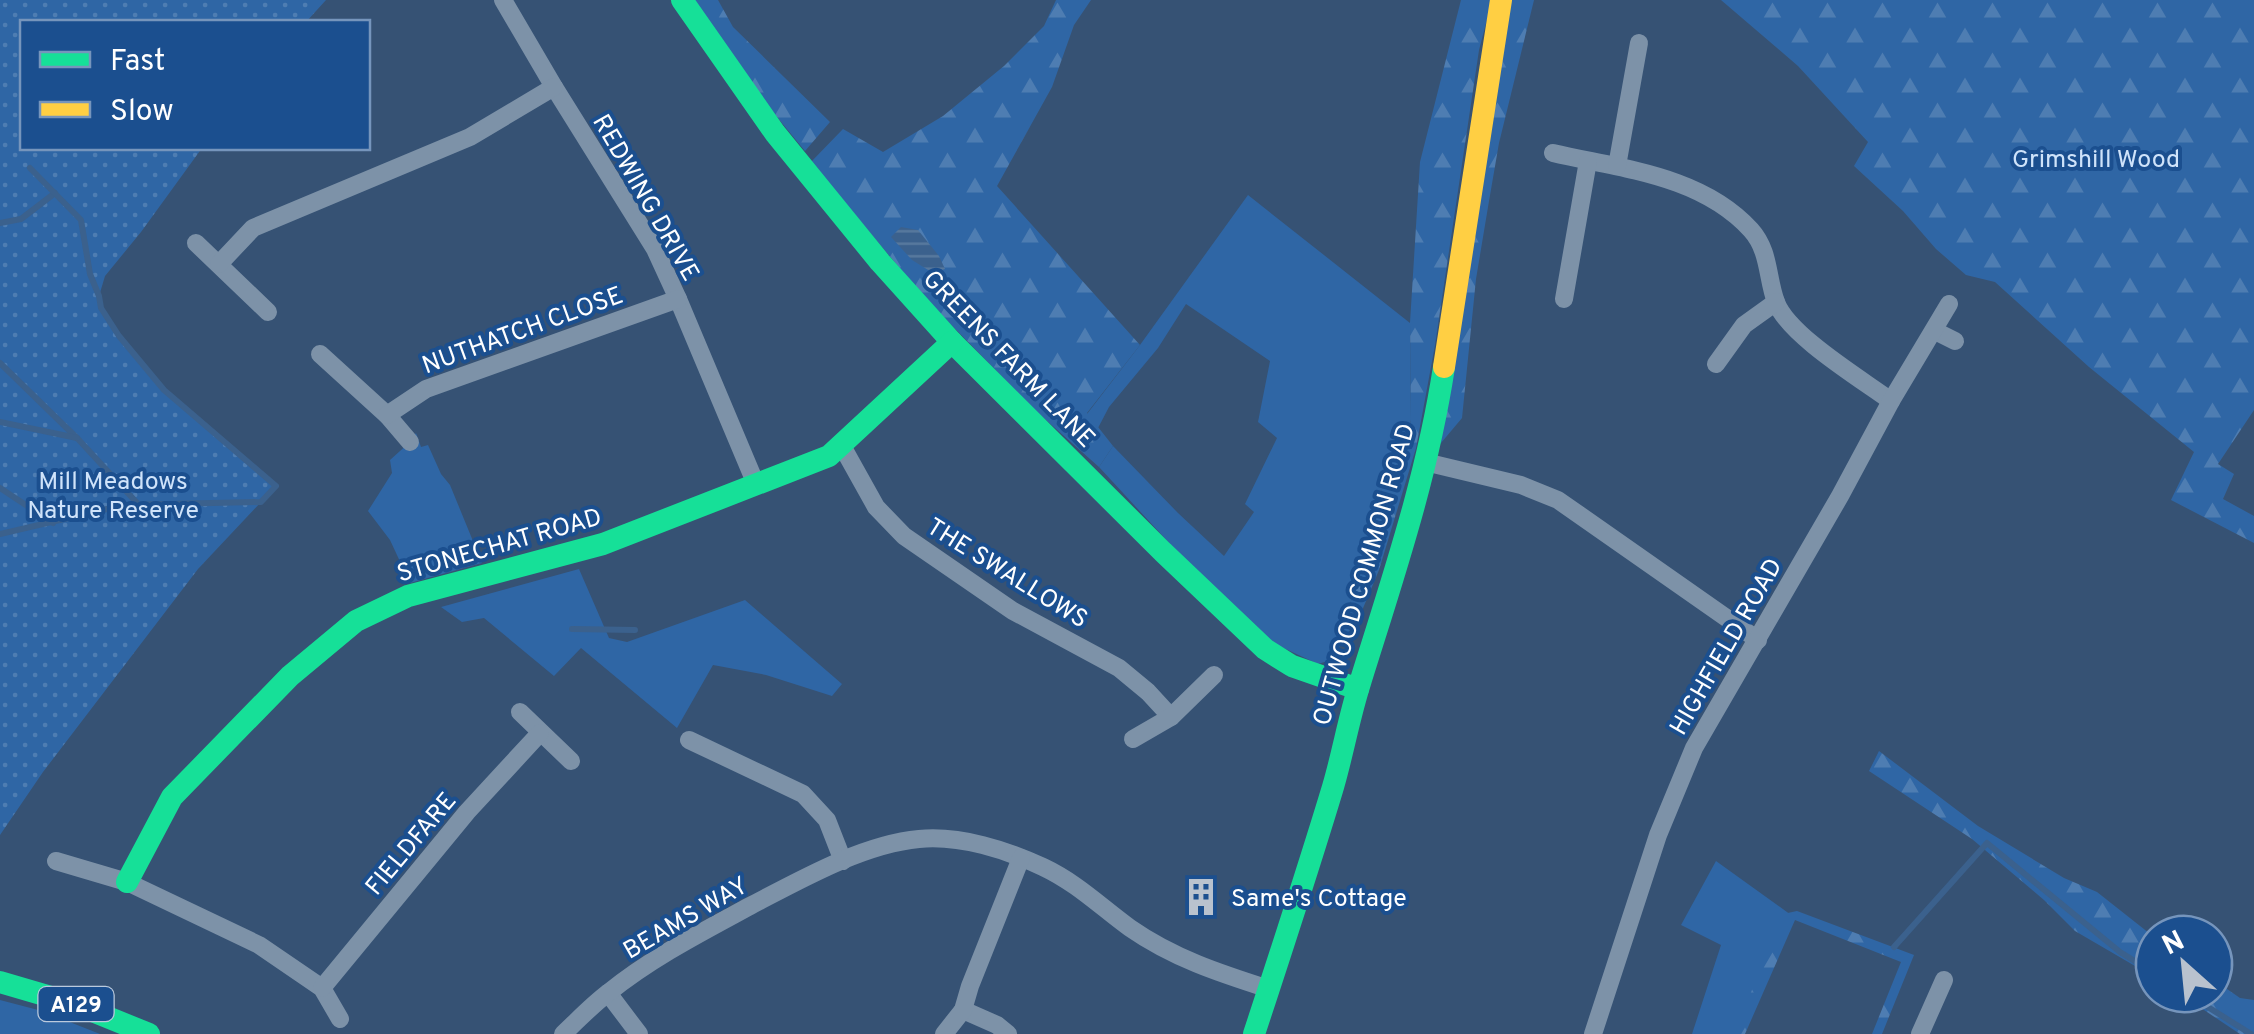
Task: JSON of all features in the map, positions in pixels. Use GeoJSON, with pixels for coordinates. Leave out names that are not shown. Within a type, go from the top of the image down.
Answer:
{"type":"FeatureCollection","features":[{"type":"Feature","properties":{"kind":"street","name":"REDWING DRIVE"},"geometry":{"type":"LineString","coordinates":[[503,0],[655,249],[756,482]]}},
{"type":"Feature","properties":{"kind":"street","name":"GREENS FARM LANE"},"geometry":{"type":"LineString","coordinates":[[682,0],[775,133],[880,262],[952,342],[1265,649],[1292,666],[1358,689]]}},
{"type":"Feature","properties":{"kind":"street","name":"OUTWOOD COMMON ROAD"},"geometry":{"type":"LineString","coordinates":[[1254,1034],[1333,786],[1434,430],[1501,0]]}},
{"type":"Feature","properties":{"kind":"street"},"geometry":{"type":"LineString","coordinates":[[1618,166],[1639,43]]}},
{"type":"Feature","properties":{"kind":"street"},"geometry":{"type":"LineString","coordinates":[[219,264],[253,228],[470,137],[554,87]]}},
{"type":"Feature","properties":{"kind":"street"},"geometry":{"type":"LineString","coordinates":[[1554,153],[1664,178],[1702,193],[1728,210],[1753,232],[1770,267],[1776,302],[1789,324],[1892,401]]}},
{"type":"Feature","properties":{"kind":"street"},"geometry":{"type":"LineString","coordinates":[[1564,299],[1588,161]]}},
{"type":"Feature","properties":{"kind":"street"},"geometry":{"type":"LineString","coordinates":[[196,243],[268,312]]}},
{"type":"Feature","properties":{"kind":"street","name":"NUTHATCH CLOSE"},"geometry":{"type":"LineString","coordinates":[[387,415],[426,389],[678,299]]}},
{"type":"Feature","properties":{"kind":"street"},"geometry":{"type":"LineString","coordinates":[[1716,364],[1744,324],[1776,302]]}},
{"type":"Feature","properties":{"kind":"street","name":"HIGHFIELD ROAD"},"geometry":{"type":"LineString","coordinates":[[1593,1034],[1652,852],[1694,748],[1949,304]]}},
{"type":"Feature","properties":{"kind":"street"},"geometry":{"type":"LineString","coordinates":[[1935,331],[1955,341]]}},
{"type":"Feature","properties":{"kind":"street","name":"STONECHAT ROAD"},"geometry":{"type":"LineString","coordinates":[[126,882],[172,797],[290,676],[356,621],[408,596],[603,544],[828,456],[952,342]]}},
{"type":"Feature","properties":{"kind":"street"},"geometry":{"type":"LineString","coordinates":[[320,354],[387,415],[410,442]]}},
{"type":"Feature","properties":{"kind":"street","name":"THE SWALLOWS"},"geometry":{"type":"LineString","coordinates":[[842,446],[876,507],[904,536],[1013,611],[1119,668],[1171,717]]}},
{"type":"Feature","properties":{"kind":"street"},"geometry":{"type":"LineString","coordinates":[[1425,462],[1521,485],[1558,500],[1758,640]]}},
{"type":"Feature","properties":{"kind":"street"},"geometry":{"type":"LineString","coordinates":[[1133,740],[1171,717],[1214,675]]}},
{"type":"Feature","properties":{"kind":"street"},"geometry":{"type":"LineString","coordinates":[[520,712],[571,761]]}},
{"type":"Feature","properties":{"kind":"street","name":"FIELDFARE"},"geometry":{"type":"LineString","coordinates":[[322,988],[467,812],[540,733]]}},
{"type":"Feature","properties":{"kind":"street"},"geometry":{"type":"LineString","coordinates":[[689,740],[803,794],[828,820],[843,860]]}},
{"type":"Feature","properties":{"kind":"street","name":"BEAMS WAY"},"geometry":{"type":"LineString","coordinates":[[563,1034],[608,993],[724,920],[830,864],[918,839],[961,840],[1021,858],[1073,883],[1166,951],[1268,989]]}},
{"type":"Feature","properties":{"kind":"street"},"geometry":{"type":"LineString","coordinates":[[944,1034],[964,1010],[1021,858]]}},
{"type":"Feature","properties":{"kind":"street"},"geometry":{"type":"LineString","coordinates":[[56,862],[126,882],[259,945],[322,988],[340,1019]]}},
{"type":"Feature","properties":{"kind":"street"},"geometry":{"type":"LineString","coordinates":[[1920,1034],[1944,980]]}},
{"type":"Feature","properties":{"kind":"street","name":"A129"},"geometry":{"type":"LineString","coordinates":[[0,982],[75,1004],[149,1034]]}},
{"type":"Feature","properties":{"kind":"street"},"geometry":{"type":"LineString","coordinates":[[608,993],[640,1034]]}},
{"type":"Feature","properties":{"kind":"street"},"geometry":{"type":"LineString","coordinates":[[964,1010],[998,1025],[1008,1034]]}},
{"type":"Feature","properties":{"kind":"green space","name":"Mill Meadows Nature Reserve"},"geometry":{"type":"Polygon","coordinates":[[[0,0],[326,0],[308,20],[20,20],[20,150],[201,150],[105,276],[99,296],[101,308],[164,390],[276,486],[198,569],[43,772],[0,835],[0,0]]]}},
{"type":"Feature","properties":{"kind":"green space"},"geometry":{"type":"Polygon","coordinates":[[[693,0],[718,0],[733,27],[830,122],[805,151],[736,67],[693,0]]]}},
{"type":"Feature","properties":{"kind":"green space"},"geometry":{"type":"Polygon","coordinates":[[[1056,0],[1091,0],[1074,25],[1052,87],[997,186],[1140,345],[1087,413],[1113,446],[1099,467],[1037,412],[923,296],[811,162],[843,129],[883,152],[943,116],[1004,66],[1044,26],[1056,0]]]}},
{"type":"Feature","properties":{"kind":"green space"},"geometry":{"type":"Polygon","coordinates":[[[1461,0],[1492,0],[1479,50],[1416,448],[1379,570],[1361,613],[1348,608],[1367,564],[1382,489],[1402,455],[1411,420],[1410,323],[1420,162],[1461,0]]]}},
{"type":"Feature","properties":{"kind":"green space"},"geometry":{"type":"Polygon","coordinates":[[[1501,0],[1534,0],[1489,201],[1476,279],[1462,418],[1425,462],[1501,0]]]}},
{"type":"Feature","properties":{"kind":"green space","name":"Grimshill Wood"},"geometry":{"type":"Polygon","coordinates":[[[1721,0],[2254,0],[2254,410],[2218,464],[2234,474],[2223,499],[2254,516],[2254,543],[2171,500],[2194,452],[2089,367],[1995,282],[1966,275],[1936,249],[1903,211],[1854,166],[1868,142],[1798,66],[1721,0]]]}},
{"type":"Feature","properties":{"kind":"green space"},"geometry":{"type":"Polygon","coordinates":[[[1248,195],[1410,323],[1411,420],[1402,455],[1382,489],[1367,564],[1348,608],[1361,613],[1331,660],[1318,664],[1264,639],[1221,599],[1099,467],[1113,446],[1224,556],[1254,512],[1245,504],[1277,438],[1258,422],[1270,361],[1186,304],[1158,348],[1109,407],[1098,428],[1087,414],[1248,195]]]}},
{"type":"Feature","properties":{"kind":"green space"},"geometry":{"type":"Polygon","coordinates":[[[416,433],[421,447],[428,445],[450,485],[482,563],[410,583],[390,540],[368,511],[392,473],[390,460],[416,433]]]}},
{"type":"Feature","properties":{"kind":"green space"},"geometry":{"type":"Polygon","coordinates":[[[579,569],[609,638],[627,642],[745,600],[842,684],[832,696],[766,675],[713,665],[677,728],[581,648],[554,676],[484,618],[462,622],[441,607],[579,569]]]}},
{"type":"Feature","properties":{"kind":"green space"},"geometry":{"type":"Polygon","coordinates":[[[1879,751],[1978,826],[2064,878],[2097,892],[2134,921],[2134,965],[2075,931],[1972,839],[1869,771],[1879,751]]]}},
{"type":"Feature","properties":{"kind":"green space"},"geometry":{"type":"Polygon","coordinates":[[[1716,861],[1793,916],[1741,1034],[1692,1034],[1721,945],[1681,925],[1716,861]]]}},
{"type":"Feature","properties":{"kind":"green space"},"geometry":{"type":"Polygon","coordinates":[[[1797,911],[1914,955],[1882,1034],[1872,1034],[1901,962],[1795,920],[1745,1034],[1734,1034],[1783,914],[1797,911]]]}},
{"type":"Feature","properties":{"kind":"green space"},"geometry":{"type":"Polygon","coordinates":[[[2234,994],[2254,1000],[2254,1034],[2240,1034],[2210,1014],[2234,1014],[2234,994]]]}},
{"type":"Feature","properties":{"kind":"green space"},"geometry":{"type":"Polygon","coordinates":[[[0,1000],[42,1011],[100,1034],[0,1034],[0,1000]]]}},
{"type":"Feature","properties":{"kind":"shaded area"},"geometry":{"type":"Polygon","coordinates":[[[901,227],[918,230],[945,269],[933,273],[912,260],[891,237],[901,227]]]}},
{"type":"Feature","properties":{"kind":"waterway"},"geometry":{"type":"LineString","coordinates":[[0,534],[124,505],[261,502],[276,486],[164,390],[119,336],[101,308],[90,274],[81,220],[30,168]]}},
{"type":"Feature","properties":{"kind":"waterway"},"geometry":{"type":"LineString","coordinates":[[0,223],[21,219],[55,193]]}},
{"type":"Feature","properties":{"kind":"waterway"},"geometry":{"type":"LineString","coordinates":[[0,363],[138,504]]}},
{"type":"Feature","properties":{"kind":"waterway"},"geometry":{"type":"LineString","coordinates":[[0,422],[77,438]]}},
{"type":"Feature","properties":{"kind":"waterway"},"geometry":{"type":"LineString","coordinates":[[0,488],[53,523]]}},
{"type":"Feature","properties":{"kind":"waterway"},"geometry":{"type":"LineString","coordinates":[[572,629],[635,630]]}},
{"type":"Feature","properties":{"kind":"waterway"},"geometry":{"type":"LineString","coordinates":[[1894,947],[1987,843],[2134,961]]}},
{"type":"Feature","properties":{"kind":"waterway"},"geometry":{"type":"LineString","coordinates":[[2219,1014],[2251,1034]]}},
{"type":"Feature","properties":{"kind":"traffic: fast"},"geometry":{"type":"LineString","coordinates":[[682,0],[775,133],[880,262],[952,342],[1265,649],[1292,666],[1358,689]]}},
{"type":"Feature","properties":{"kind":"traffic: fast"},"geometry":{"type":"LineString","coordinates":[[127,882],[172,797],[290,676],[356,621],[408,596],[603,544],[829,456],[952,342]]}},
{"type":"Feature","properties":{"kind":"traffic: fast"},"geometry":{"type":"LineString","coordinates":[[1254,1034],[1333,787],[1356,696],[1408,527],[1444,367]]}},
{"type":"Feature","properties":{"kind":"traffic: fast"},"geometry":{"type":"LineString","coordinates":[[0,982],[75,1004],[149,1034]]}},
{"type":"Feature","properties":{"kind":"traffic: slow"},"geometry":{"type":"LineString","coordinates":[[1444,367],[1501,0]]}},
{"type":"Feature","properties":{"kind":"place","name":"Same's Cottage"},"geometry":{"type":"Point","coordinates":[1201,897]}}]}
